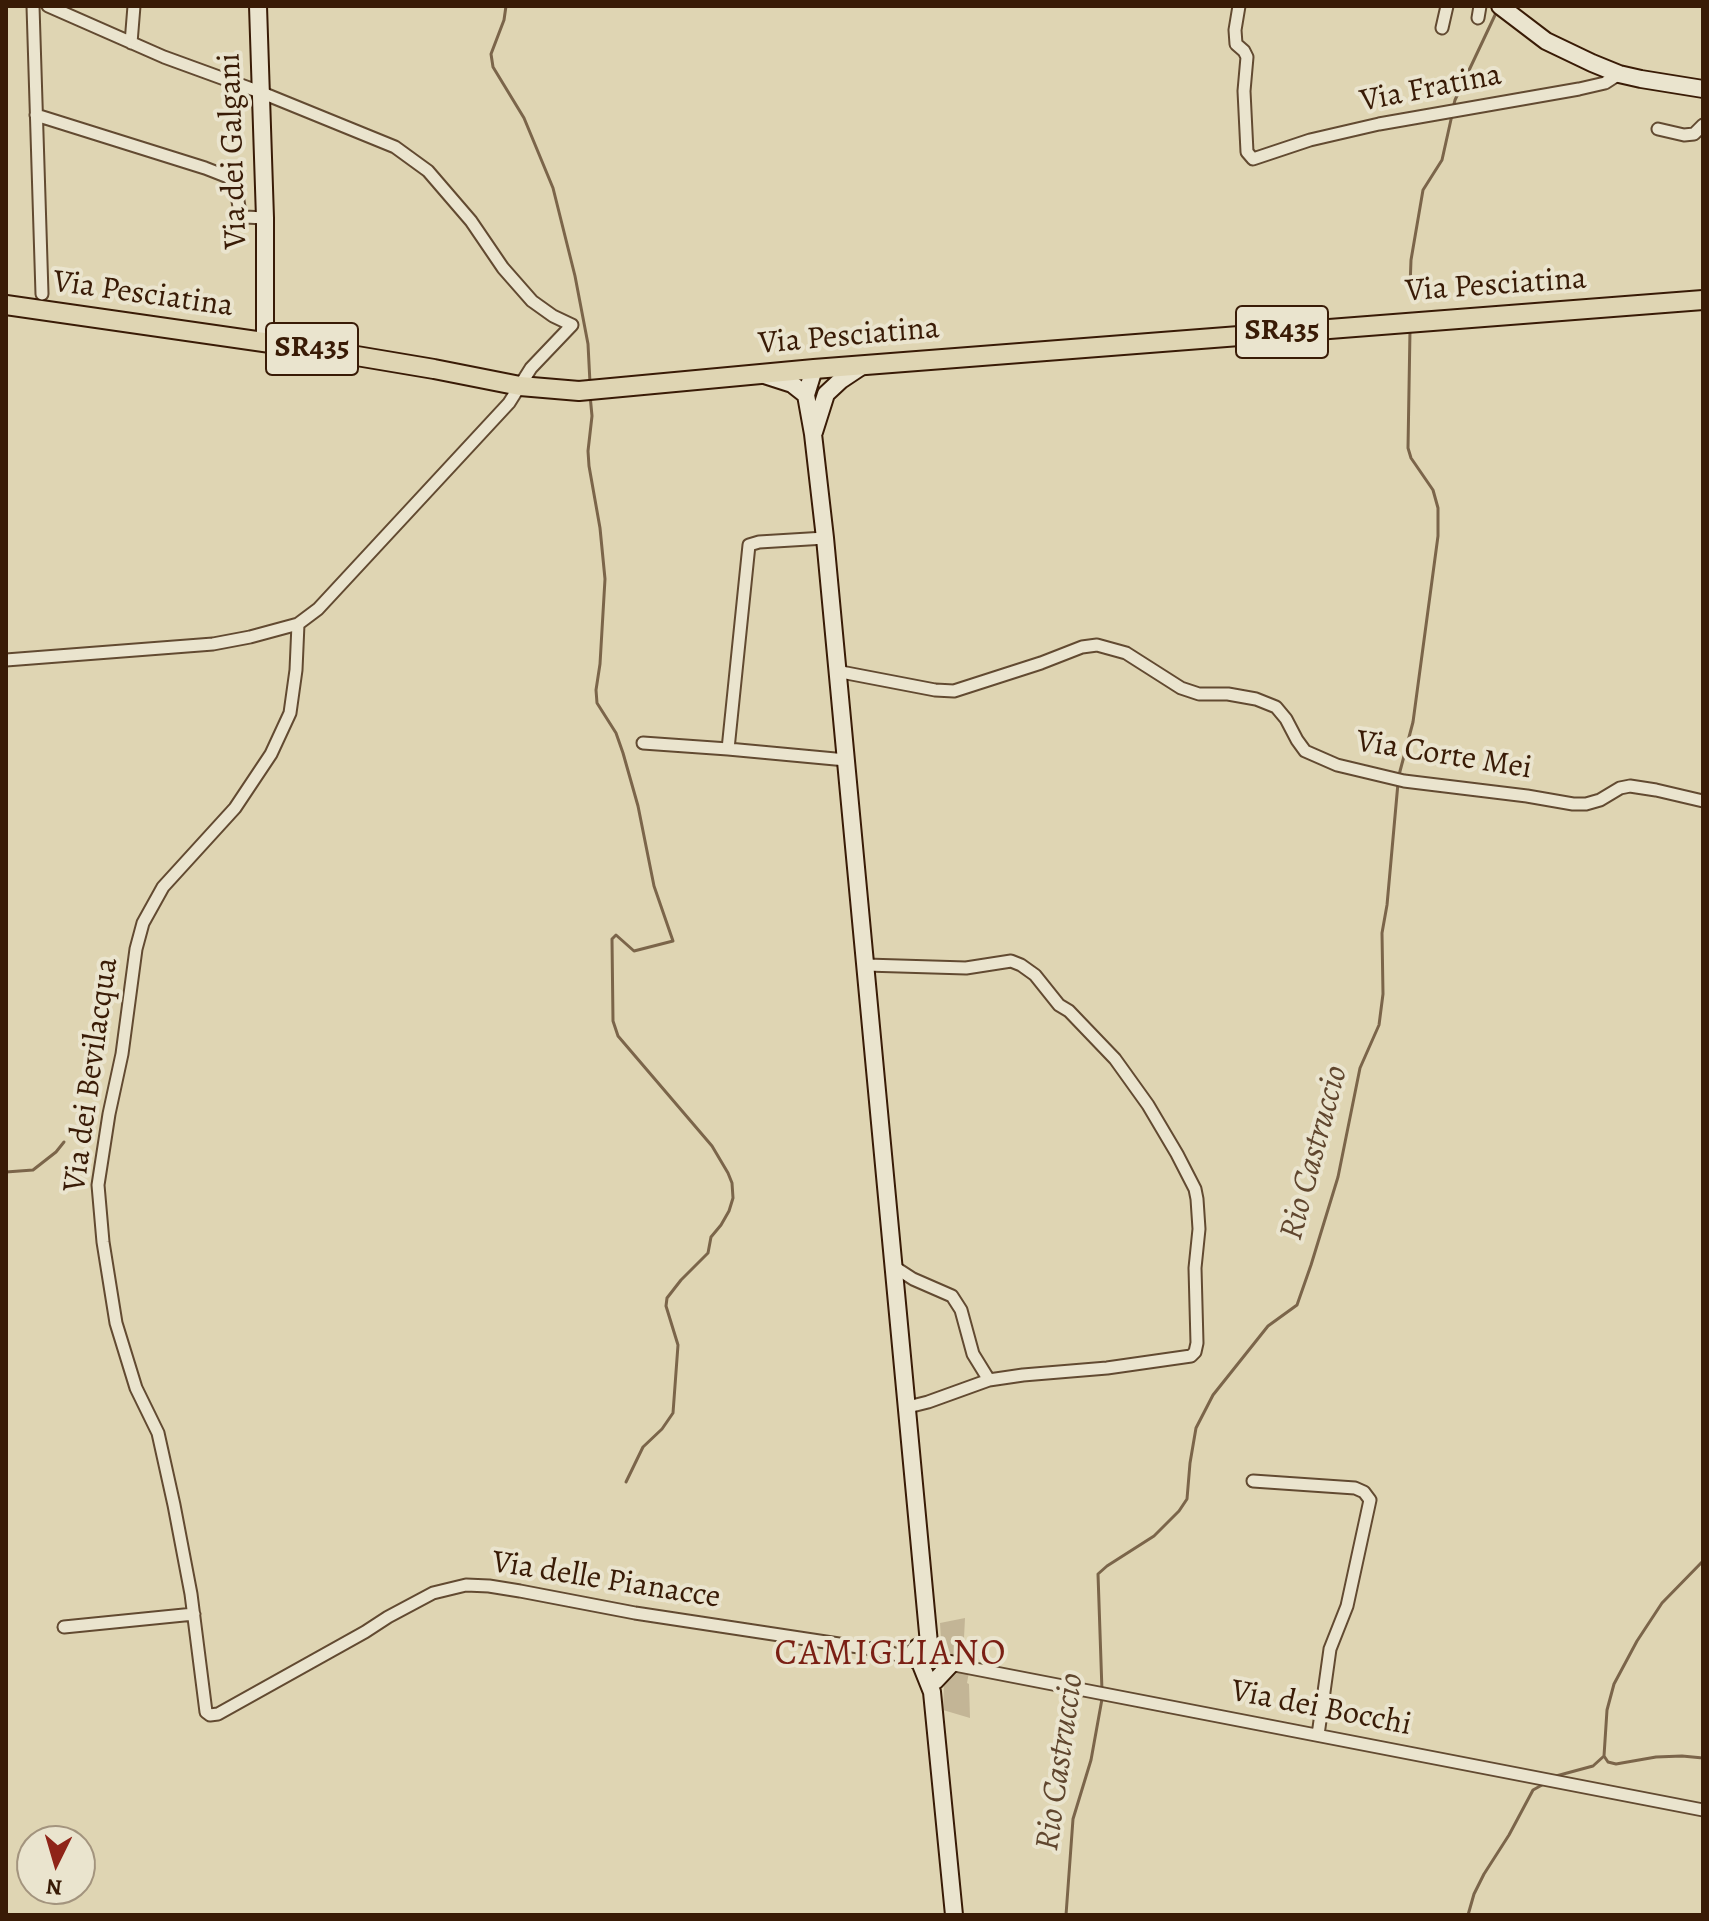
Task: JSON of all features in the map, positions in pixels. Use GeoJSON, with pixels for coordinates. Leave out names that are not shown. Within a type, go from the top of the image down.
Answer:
{"type":"FeatureCollection","features":[{"type":"Feature","properties":{"kind":"main road","name":"Via Pesciatina"},"geometry":{"type":"LineString","coordinates":[[6,305],[434,369],[559,391],[1703,300]]}},
{"type":"Feature","properties":{"kind":"street","name":"Via Pesciatina"},"geometry":{"type":"LineString","coordinates":[[33,6],[42,294]]}},
{"type":"Feature","properties":{"kind":"street"},"geometry":{"type":"LineString","coordinates":[[6,660],[213,644],[298,624],[318,609],[509,403],[531,368],[572,325],[532,301],[428,171],[395,147],[164,57],[48,6]]}},
{"type":"Feature","properties":{"kind":"street"},"geometry":{"type":"LineString","coordinates":[[131,43],[134,6]]}},
{"type":"Feature","properties":{"kind":"street","name":"Via dei Galgani"},"geometry":{"type":"LineString","coordinates":[[258,6],[265,218],[265,343]]}},
{"type":"Feature","properties":{"kind":"street","name":"Via Fratina"},"geometry":{"type":"LineString","coordinates":[[1239,6],[1236,44],[1247,57],[1244,91],[1247,152],[1253,159],[1310,140],[1453,110],[1579,89],[1605,83],[1619,74]]}},
{"type":"Feature","properties":{"kind":"street"},"geometry":{"type":"LineString","coordinates":[[1442,28],[1447,6]]}},
{"type":"Feature","properties":{"kind":"street"},"geometry":{"type":"LineString","coordinates":[[1502,8],[1546,41],[1619,74],[1703,89]]}},
{"type":"Feature","properties":{"kind":"street"},"geometry":{"type":"LineString","coordinates":[[36,115],[228,177],[236,189],[240,213],[250,218],[265,218]]}},
{"type":"Feature","properties":{"kind":"street"},"geometry":{"type":"LineString","coordinates":[[1658,129],[1684,135],[1694,134],[1703,125]]}},
{"type":"Feature","properties":{"kind":"street"},"geometry":{"type":"LineString","coordinates":[[813,434],[826,394],[862,366]]}},
{"type":"Feature","properties":{"kind":"street"},"geometry":{"type":"LineString","coordinates":[[814,369],[826,394]]}},
{"type":"Feature","properties":{"kind":"street"},"geometry":{"type":"LineString","coordinates":[[814,369],[806,395],[825,538],[908,1407],[927,1620],[922,1656],[934,1687],[954,1915]]}},
{"type":"Feature","properties":{"kind":"street"},"geometry":{"type":"LineString","coordinates":[[761,374],[792,384],[806,395]]}},
{"type":"Feature","properties":{"kind":"street"},"geometry":{"type":"LineString","coordinates":[[728,749],[749,545],[825,538]]}},
{"type":"Feature","properties":{"kind":"street","name":"Via dei Bevilacqua"},"geometry":{"type":"LineString","coordinates":[[206,1712],[194,1614],[174,1505],[158,1433],[136,1388],[116,1323],[103,1242],[98,1185],[122,1054],[136,949],[143,923],[163,887],[235,808],[271,754],[290,713],[298,624]]}},
{"type":"Feature","properties":{"kind":"street","name":"Via Corte Mei"},"geometry":{"type":"LineString","coordinates":[[836,671],[954,691],[1088,645],[1107,647],[1126,653],[1181,688],[1199,694],[1228,694],[1256,699],[1276,707],[1305,751],[1337,765],[1404,781],[1573,804],[1600,800],[1620,788],[1630,786],[1703,801]]}},
{"type":"Feature","properties":{"kind":"street"},"geometry":{"type":"LineString","coordinates":[[643,743],[846,760]]}},
{"type":"Feature","properties":{"kind":"street"},"geometry":{"type":"LineString","coordinates":[[866,965],[966,968],[1011,961],[1021,965],[1035,975],[1059,1005],[1069,1011],[1115,1059],[1148,1105],[1177,1154],[1197,1199],[1197,1343],[1191,1356],[989,1380],[908,1407]]}},
{"type":"Feature","properties":{"kind":"street"},"geometry":{"type":"LineString","coordinates":[[893,1266],[913,1279],[952,1296],[961,1310],[973,1354],[989,1380]]}},
{"type":"Feature","properties":{"kind":"street"},"geometry":{"type":"LineString","coordinates":[[1253,1481],[1355,1488],[1364,1492],[1370,1500],[1347,1606],[1330,1649],[1318,1735]]}},
{"type":"Feature","properties":{"kind":"street","name":"Via delle Pianacce"},"geometry":{"type":"LineString","coordinates":[[206,1712],[218,1714],[433,1593],[466,1585],[489,1586],[630,1612],[922,1656]]}},
{"type":"Feature","properties":{"kind":"street"},"geometry":{"type":"LineString","coordinates":[[64,1627],[194,1614]]}},
{"type":"Feature","properties":{"kind":"street","name":"Via dei Bocchi"},"geometry":{"type":"LineString","coordinates":[[922,1656],[939,1662],[1703,1810]]}},
{"type":"Feature","properties":{"kind":"street"},"geometry":{"type":"LineString","coordinates":[[934,1687],[951,1664]]}},
{"type":"Feature","properties":{"kind":"shaded area"},"geometry":{"type":"Polygon","coordinates":[[[965,1618],[963,1658],[960,1661],[942,1657],[940,1623],[965,1618]]]}},
{"type":"Feature","properties":{"kind":"shaded area"},"geometry":{"type":"Polygon","coordinates":[[[950,1672],[969,1672],[970,1718],[943,1710],[944,1682],[950,1672]]]}},
{"type":"Feature","properties":{"kind":"waterway"},"geometry":{"type":"LineString","coordinates":[[506,6],[491,54],[493,67],[524,118],[553,188],[588,344],[590,383]]}},
{"type":"Feature","properties":{"kind":"waterway","name":"Rio Castruccio"},"geometry":{"type":"LineString","coordinates":[[1453,108],[1496,13]]}},
{"type":"Feature","properties":{"kind":"waterway","name":"Rio Castruccio"},"geometry":{"type":"LineString","coordinates":[[1410,287],[1411,260],[1423,190],[1442,160],[1452,115]]}},
{"type":"Feature","properties":{"kind":"waterway","name":"Rio Castruccio"},"geometry":{"type":"LineString","coordinates":[[1399,775],[1413,722],[1438,536],[1438,508],[1433,490],[1411,458],[1408,448],[1410,330]]}},
{"type":"Feature","properties":{"kind":"waterway"},"geometry":{"type":"LineString","coordinates":[[590,395],[589,466],[605,579],[597,703],[616,733],[623,753],[638,806],[654,886],[673,941],[634,951],[616,935],[612,939],[613,1021],[618,1036],[712,1146],[728,1173],[733,1198],[729,1211],[711,1237],[708,1253],[667,1298],[666,1306],[678,1345],[673,1413],[643,1447],[626,1482]]}},
{"type":"Feature","properties":{"kind":"waterway","name":"Rio Castruccio"},"geometry":{"type":"LineString","coordinates":[[1102,1691],[1098,1574],[1154,1536],[1179,1511],[1187,1499],[1196,1428],[1213,1395],[1268,1326],[1297,1305],[1311,1265],[1338,1177],[1360,1068],[1379,1025],[1383,994],[1382,933],[1398,783]]}},
{"type":"Feature","properties":{"kind":"waterway"},"geometry":{"type":"LineString","coordinates":[[6,1172],[33,1170],[64,1142]]}},
{"type":"Feature","properties":{"kind":"waterway"},"geometry":{"type":"LineString","coordinates":[[1703,1561],[1662,1603],[1614,1684],[1607,1710],[1604,1756],[1608,1762],[1616,1764],[1656,1757],[1703,1758]]}},
{"type":"Feature","properties":{"kind":"waterway","name":"Rio Castruccio"},"geometry":{"type":"LineString","coordinates":[[1066,1915],[1073,1819],[1091,1760],[1102,1699]]}},
{"type":"Feature","properties":{"kind":"waterway"},"geometry":{"type":"LineString","coordinates":[[1556,1776],[1593,1766],[1604,1756]]}},
{"type":"Feature","properties":{"kind":"waterway"},"geometry":{"type":"LineString","coordinates":[[1468,1915],[1484,1874],[1533,1790],[1542,1785]]}},
{"type":"Feature","properties":{"kind":"district","name":"CAMIGLIANO"},"geometry":{"type":"Point","coordinates":[891,1655]}}]}
